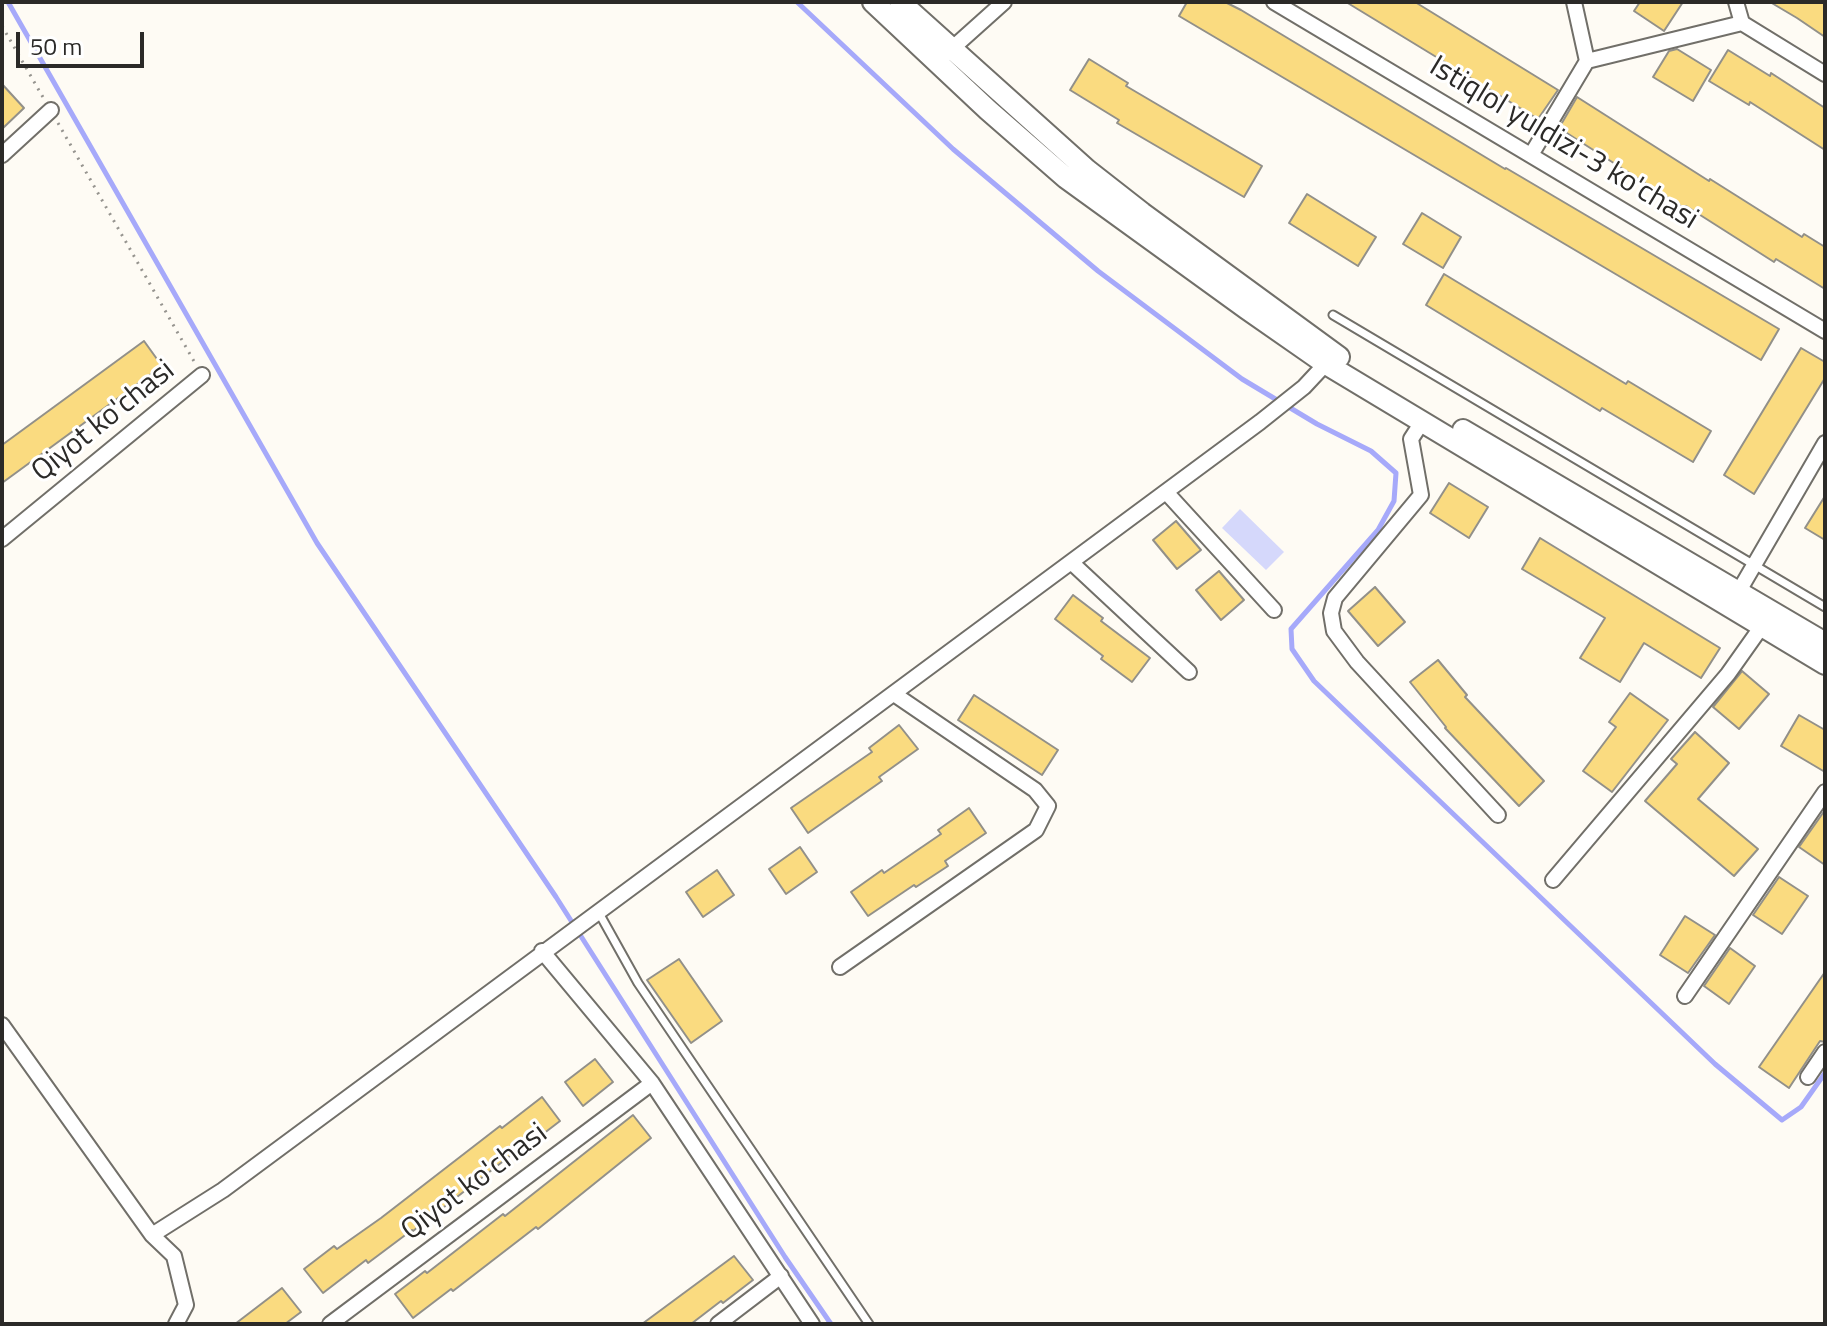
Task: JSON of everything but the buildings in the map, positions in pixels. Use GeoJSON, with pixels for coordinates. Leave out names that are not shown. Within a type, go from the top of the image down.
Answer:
{"type":"FeatureCollection","features":[{"type":"Feature","properties":{"kind":"main road"},"geometry":{"type":"LineString","coordinates":[[873,2],[1330,359],[1422,422],[1825,664]]}},
{"type":"Feature","properties":{"kind":"main road"},"geometry":{"type":"LineString","coordinates":[[900,2],[944,55]]}},
{"type":"Feature","properties":{"kind":"main road"},"geometry":{"type":"LineString","coordinates":[[1330,359],[1825,643]]}},
{"type":"Feature","properties":{"kind":"street"},"geometry":{"type":"LineString","coordinates":[[944,55],[1004,2]]}},
{"type":"Feature","properties":{"kind":"street","name":"Istiqlol yuldizi-3 ko'chasi"},"geometry":{"type":"LineString","coordinates":[[1274,2],[1825,331]]}},
{"type":"Feature","properties":{"kind":"street"},"geometry":{"type":"LineString","coordinates":[[1531,155],[1587,61],[1574,2]]}},
{"type":"Feature","properties":{"kind":"street"},"geometry":{"type":"LineString","coordinates":[[1736,2],[1742,23],[1825,74]]}},
{"type":"Feature","properties":{"kind":"street"},"geometry":{"type":"LineString","coordinates":[[1587,61],[1742,23]]}},
{"type":"Feature","properties":{"kind":"street"},"geometry":{"type":"LineString","coordinates":[[2,155],[51,110]]}},
{"type":"Feature","properties":{"kind":"street"},"geometry":{"type":"LineString","coordinates":[[152,1235],[223,1190],[1166,492],[1304,387],[1330,359]]}},
{"type":"Feature","properties":{"kind":"street","name":"Qiyot ko'chasi"},"geometry":{"type":"LineString","coordinates":[[2,539],[202,375]]}},
{"type":"Feature","properties":{"kind":"street"},"geometry":{"type":"LineString","coordinates":[[1422,422],[1411,439],[1421,495],[1335,598],[1331,613],[1334,631],[1357,662],[1498,815]]}},
{"type":"Feature","properties":{"kind":"street"},"geometry":{"type":"LineString","coordinates":[[1739,591],[1825,443]]}},
{"type":"Feature","properties":{"kind":"street"},"geometry":{"type":"LineString","coordinates":[[1166,492],[1274,610]]}},
{"type":"Feature","properties":{"kind":"street"},"geometry":{"type":"LineString","coordinates":[[1071,562],[1189,672]]}},
{"type":"Feature","properties":{"kind":"street"},"geometry":{"type":"LineString","coordinates":[[1553,880],[1728,674],[1762,626]]}},
{"type":"Feature","properties":{"kind":"street"},"geometry":{"type":"LineString","coordinates":[[840,967],[1036,830],[1048,806],[1035,790],[894,694]]}},
{"type":"Feature","properties":{"kind":"street"},"geometry":{"type":"LineString","coordinates":[[1685,996],[1825,792]]}},
{"type":"Feature","properties":{"kind":"street"},"geometry":{"type":"LineString","coordinates":[[542,951],[652,1083],[812,1324]]}},
{"type":"Feature","properties":{"kind":"street"},"geometry":{"type":"LineString","coordinates":[[2,1025],[152,1235],[174,1256],[186,1305],[176,1324]]}},
{"type":"Feature","properties":{"kind":"street"},"geometry":{"type":"LineString","coordinates":[[1808,1077],[1825,1052]]}},
{"type":"Feature","properties":{"kind":"street","name":"Qiyot ko'chasi"},"geometry":{"type":"LineString","coordinates":[[330,1324],[652,1083]]}},
{"type":"Feature","properties":{"kind":"street"},"geometry":{"type":"LineString","coordinates":[[718,1324],[781,1276]]}},
{"type":"Feature","properties":{"kind":"lane"},"geometry":{"type":"LineString","coordinates":[[1333,315],[1825,607]]}},
{"type":"Feature","properties":{"kind":"lane"},"geometry":{"type":"LineString","coordinates":[[599,913],[638,983],[869,1324]]}},
{"type":"Feature","properties":{"kind":"path"},"geometry":{"type":"LineString","coordinates":[[2,26],[202,375]]}},
{"type":"Feature","properties":{"kind":"shaded area"},"geometry":{"type":"Polygon","coordinates":[[[1240,509],[1284,552],[1266,570],[1222,528],[1240,509]]]}},
{"type":"Feature","properties":{"kind":"waterway"},"geometry":{"type":"LineString","coordinates":[[8,2],[317,543],[556,897],[831,1324]]}},
{"type":"Feature","properties":{"kind":"waterway"},"geometry":{"type":"LineString","coordinates":[[797,2],[953,149],[1098,271],[1242,379],[1317,424],[1371,451],[1396,473],[1394,501],[1378,530],[1291,629],[1292,649],[1314,681],[1715,1064],[1782,1120],[1801,1107],[1825,1073]]}}]}
